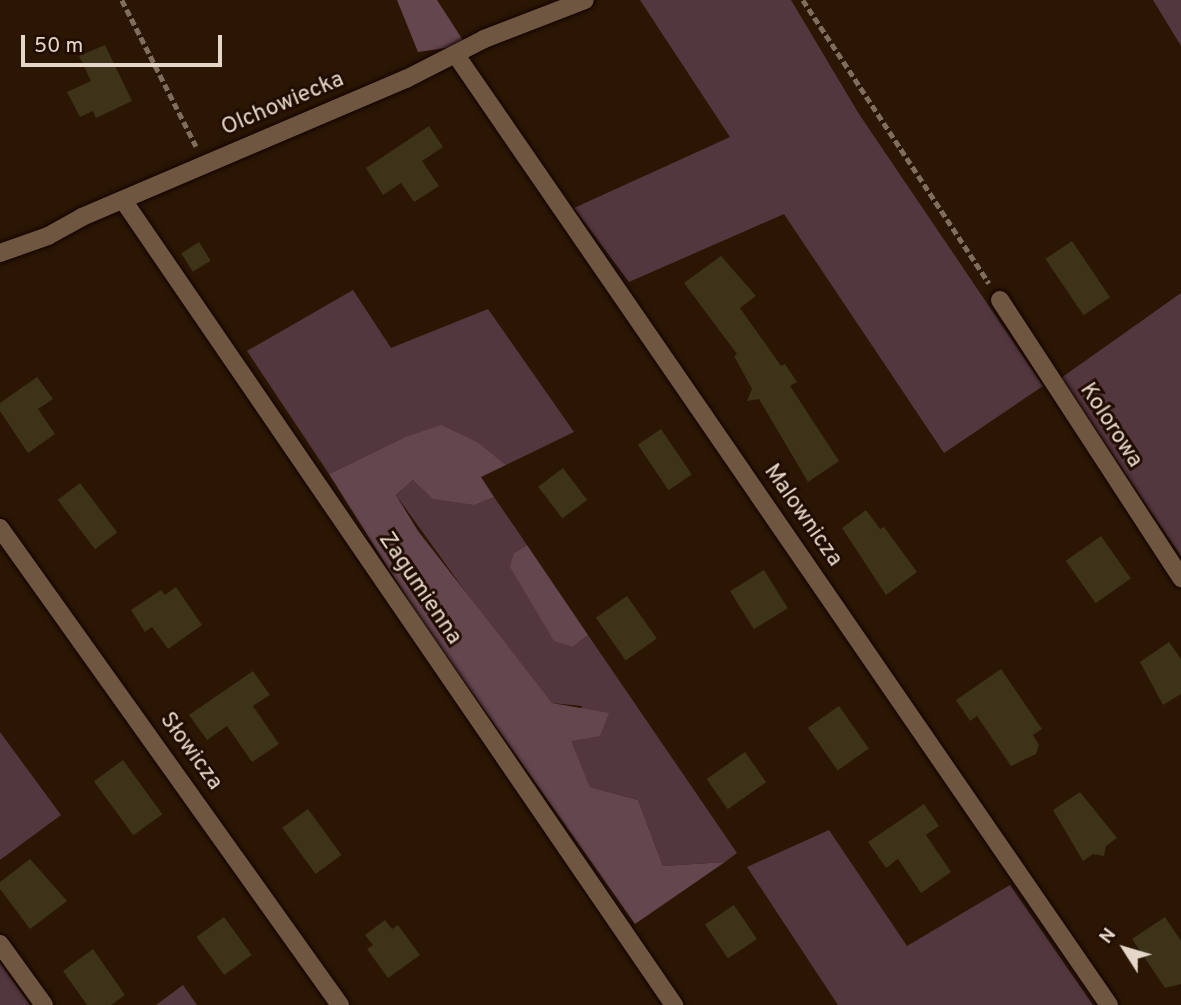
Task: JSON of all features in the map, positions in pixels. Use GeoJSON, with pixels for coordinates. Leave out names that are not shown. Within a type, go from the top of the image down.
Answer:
{"type":"FeatureCollection","features":[{"type":"Feature","properties":{"kind":"street","name":"Olchowiecka"},"geometry":{"type":"LineString","coordinates":[[0,253],[48,236],[123,200],[456,55],[484,39],[584,0]]}},
{"type":"Feature","properties":{"kind":"street","name":"Malownicza"},"geometry":{"type":"LineString","coordinates":[[456,55],[1109,1005]]}},
{"type":"Feature","properties":{"kind":"street","name":"Zagumienna"},"geometry":{"type":"LineString","coordinates":[[123,200],[674,1005]]}},
{"type":"Feature","properties":{"kind":"street","name":"Kolorowa"},"geometry":{"type":"LineString","coordinates":[[1002,303],[1181,578]]}},
{"type":"Feature","properties":{"kind":"street","name":"Słowicza"},"geometry":{"type":"LineString","coordinates":[[0,528],[341,1005]]}},
{"type":"Feature","properties":{"kind":"street"},"geometry":{"type":"LineString","coordinates":[[0,944],[44,1005]]}},
{"type":"Feature","properties":{"kind":"path"},"geometry":{"type":"LineString","coordinates":[[122,0],[205,165]]}},
{"type":"Feature","properties":{"kind":"path"},"geometry":{"type":"LineString","coordinates":[[803,0],[1002,303]]}},
{"type":"Feature","properties":{"kind":"shaded area"},"geometry":{"type":"Polygon","coordinates":[[[397,0],[437,0],[466,45],[418,52],[397,0]]]}},
{"type":"Feature","properties":{"kind":"shaded area"},"geometry":{"type":"Polygon","coordinates":[[[640,0],[791,0],[859,114],[1043,386],[944,453],[784,214],[629,282],[574,208],[730,137],[640,0]]]}},
{"type":"Feature","properties":{"kind":"shaded area"},"geometry":{"type":"Polygon","coordinates":[[[1153,0],[1181,0],[1181,46],[1153,0]]]}},
{"type":"Feature","properties":{"kind":"shaded area"},"geometry":{"type":"Polygon","coordinates":[[[353,290],[391,348],[488,309],[574,432],[506,465],[479,443],[403,438],[329,474],[247,351],[353,290]]]}},
{"type":"Feature","properties":{"kind":"shaded area"},"geometry":{"type":"Polygon","coordinates":[[[1181,293],[1181,556],[1061,378],[1181,293]]]}},
{"type":"Feature","properties":{"kind":"shaded area"},"geometry":{"type":"Polygon","coordinates":[[[441,425],[479,443],[506,465],[481,477],[494,497],[475,505],[433,499],[413,480],[396,495],[418,531],[552,703],[609,713],[600,736],[571,741],[590,787],[638,800],[663,866],[725,862],[635,924],[421,620],[329,474],[403,438],[441,425]]]}},
{"type":"Feature","properties":{"kind":"shaded area"},"geometry":{"type":"Polygon","coordinates":[[[413,480],[475,505],[494,497],[527,545],[514,553],[573,647],[588,635],[737,853],[725,862],[663,866],[638,800],[590,787],[570,741],[582,706],[552,703],[513,658],[396,495],[413,480]]]}},
{"type":"Feature","properties":{"kind":"shaded area"},"geometry":{"type":"Polygon","coordinates":[[[527,545],[588,635],[573,647],[554,641],[510,567],[514,553],[527,545]]]}},
{"type":"Feature","properties":{"kind":"shaded area"},"geometry":{"type":"Polygon","coordinates":[[[0,732],[61,815],[0,860],[0,732]]]}},
{"type":"Feature","properties":{"kind":"shaded area"},"geometry":{"type":"Polygon","coordinates":[[[829,830],[907,946],[1010,885],[1093,1005],[838,1005],[747,867],[829,830]]]}},
{"type":"Feature","properties":{"kind":"shaded area"},"geometry":{"type":"Polygon","coordinates":[[[0,963],[30,1005],[0,1005],[0,963]]]}},
{"type":"Feature","properties":{"kind":"shaded area"},"geometry":{"type":"Polygon","coordinates":[[[183,985],[197,1005],[156,1005],[183,985]]]}},
{"type":"Feature","properties":{"kind":"building"},"geometry":{"type":"Polygon","coordinates":[[[105,45],[132,101],[96,118],[93,111],[80,117],[67,92],[91,81],[79,56],[105,45]]]}},
{"type":"Feature","properties":{"kind":"building"},"geometry":{"type":"Polygon","coordinates":[[[429,126],[443,147],[422,161],[439,186],[414,202],[401,183],[383,195],[366,168],[429,126]]]}},
{"type":"Feature","properties":{"kind":"building"},"geometry":{"type":"Polygon","coordinates":[[[1072,241],[1110,297],[1083,315],[1045,259],[1072,241]]]}},
{"type":"Feature","properties":{"kind":"building"},"geometry":{"type":"Polygon","coordinates":[[[199,242],[211,261],[193,272],[181,253],[199,242]]]}},
{"type":"Feature","properties":{"kind":"building"},"geometry":{"type":"Polygon","coordinates":[[[721,256],[756,296],[740,308],[781,366],[785,364],[797,382],[790,386],[839,461],[808,482],[759,399],[747,401],[752,389],[734,356],[737,354],[684,283],[721,256]]]}},
{"type":"Feature","properties":{"kind":"building"},"geometry":{"type":"Polygon","coordinates":[[[37,377],[53,399],[38,409],[55,434],[28,453],[0,411],[0,403],[37,377]]]}},
{"type":"Feature","properties":{"kind":"building"},"geometry":{"type":"Polygon","coordinates":[[[661,429],[692,475],[669,490],[638,445],[661,429]]]}},
{"type":"Feature","properties":{"kind":"building"},"geometry":{"type":"Polygon","coordinates":[[[563,468],[587,500],[562,519],[538,487],[563,468]]]}},
{"type":"Feature","properties":{"kind":"building"},"geometry":{"type":"Polygon","coordinates":[[[80,483],[117,533],[95,549],[58,500],[80,483]]]}},
{"type":"Feature","properties":{"kind":"building"},"geometry":{"type":"Polygon","coordinates":[[[866,510],[880,529],[884,527],[917,572],[886,595],[842,528],[866,510]]]}},
{"type":"Feature","properties":{"kind":"building"},"geometry":{"type":"Polygon","coordinates":[[[1101,536],[1131,579],[1096,603],[1066,561],[1101,536]]]}},
{"type":"Feature","properties":{"kind":"building"},"geometry":{"type":"Polygon","coordinates":[[[764,570],[788,608],[754,629],[730,591],[764,570]]]}},
{"type":"Feature","properties":{"kind":"building"},"geometry":{"type":"Polygon","coordinates":[[[176,587],[202,625],[168,649],[152,627],[145,632],[131,610],[161,590],[165,595],[176,587]]]}},
{"type":"Feature","properties":{"kind":"building"},"geometry":{"type":"Polygon","coordinates":[[[627,596],[657,639],[626,660],[596,618],[627,596]]]}},
{"type":"Feature","properties":{"kind":"building"},"geometry":{"type":"Polygon","coordinates":[[[1169,642],[1181,659],[1181,694],[1163,705],[1140,662],[1169,642]]]}},
{"type":"Feature","properties":{"kind":"building"},"geometry":{"type":"Polygon","coordinates":[[[1001,669],[1042,729],[1033,735],[1039,745],[1036,754],[1011,766],[977,716],[970,721],[956,700],[1001,669]]]}},
{"type":"Feature","properties":{"kind":"building"},"geometry":{"type":"Polygon","coordinates":[[[253,671],[270,695],[253,706],[279,744],[252,762],[227,726],[207,740],[189,715],[253,671]]]}},
{"type":"Feature","properties":{"kind":"building"},"geometry":{"type":"Polygon","coordinates":[[[839,706],[869,749],[838,770],[808,728],[839,706]]]}},
{"type":"Feature","properties":{"kind":"building"},"geometry":{"type":"Polygon","coordinates":[[[745,752],[766,782],[728,809],[706,779],[745,752]]]}},
{"type":"Feature","properties":{"kind":"building"},"geometry":{"type":"Polygon","coordinates":[[[123,760],[162,814],[133,835],[94,781],[123,760]]]}},
{"type":"Feature","properties":{"kind":"building"},"geometry":{"type":"Polygon","coordinates":[[[1080,792],[1117,838],[1106,846],[1104,856],[1093,854],[1083,861],[1053,810],[1080,792]]]}},
{"type":"Feature","properties":{"kind":"building"},"geometry":{"type":"Polygon","coordinates":[[[924,804],[939,826],[926,835],[951,872],[921,893],[898,859],[886,868],[868,842],[924,804]]]}},
{"type":"Feature","properties":{"kind":"building"},"geometry":{"type":"Polygon","coordinates":[[[308,809],[342,855],[316,874],[282,828],[308,809]]]}},
{"type":"Feature","properties":{"kind":"building"},"geometry":{"type":"Polygon","coordinates":[[[30,859],[67,901],[30,929],[0,889],[0,882],[30,859]]]}},
{"type":"Feature","properties":{"kind":"building"},"geometry":{"type":"Polygon","coordinates":[[[734,905],[757,939],[728,959],[705,925],[734,905]]]}},
{"type":"Feature","properties":{"kind":"building"},"geometry":{"type":"Polygon","coordinates":[[[224,917],[252,955],[224,975],[196,937],[224,917]]]}},
{"type":"Feature","properties":{"kind":"building"},"geometry":{"type":"Polygon","coordinates":[[[1165,917],[1181,941],[1181,984],[1165,988],[1132,939],[1165,917]]]}},
{"type":"Feature","properties":{"kind":"building"},"geometry":{"type":"Polygon","coordinates":[[[385,920],[392,929],[398,925],[420,955],[388,978],[367,949],[373,945],[365,935],[385,920]]]}},
{"type":"Feature","properties":{"kind":"building"},"geometry":{"type":"Polygon","coordinates":[[[93,949],[125,995],[111,1005],[87,1005],[63,971],[93,949]]]}}]}
